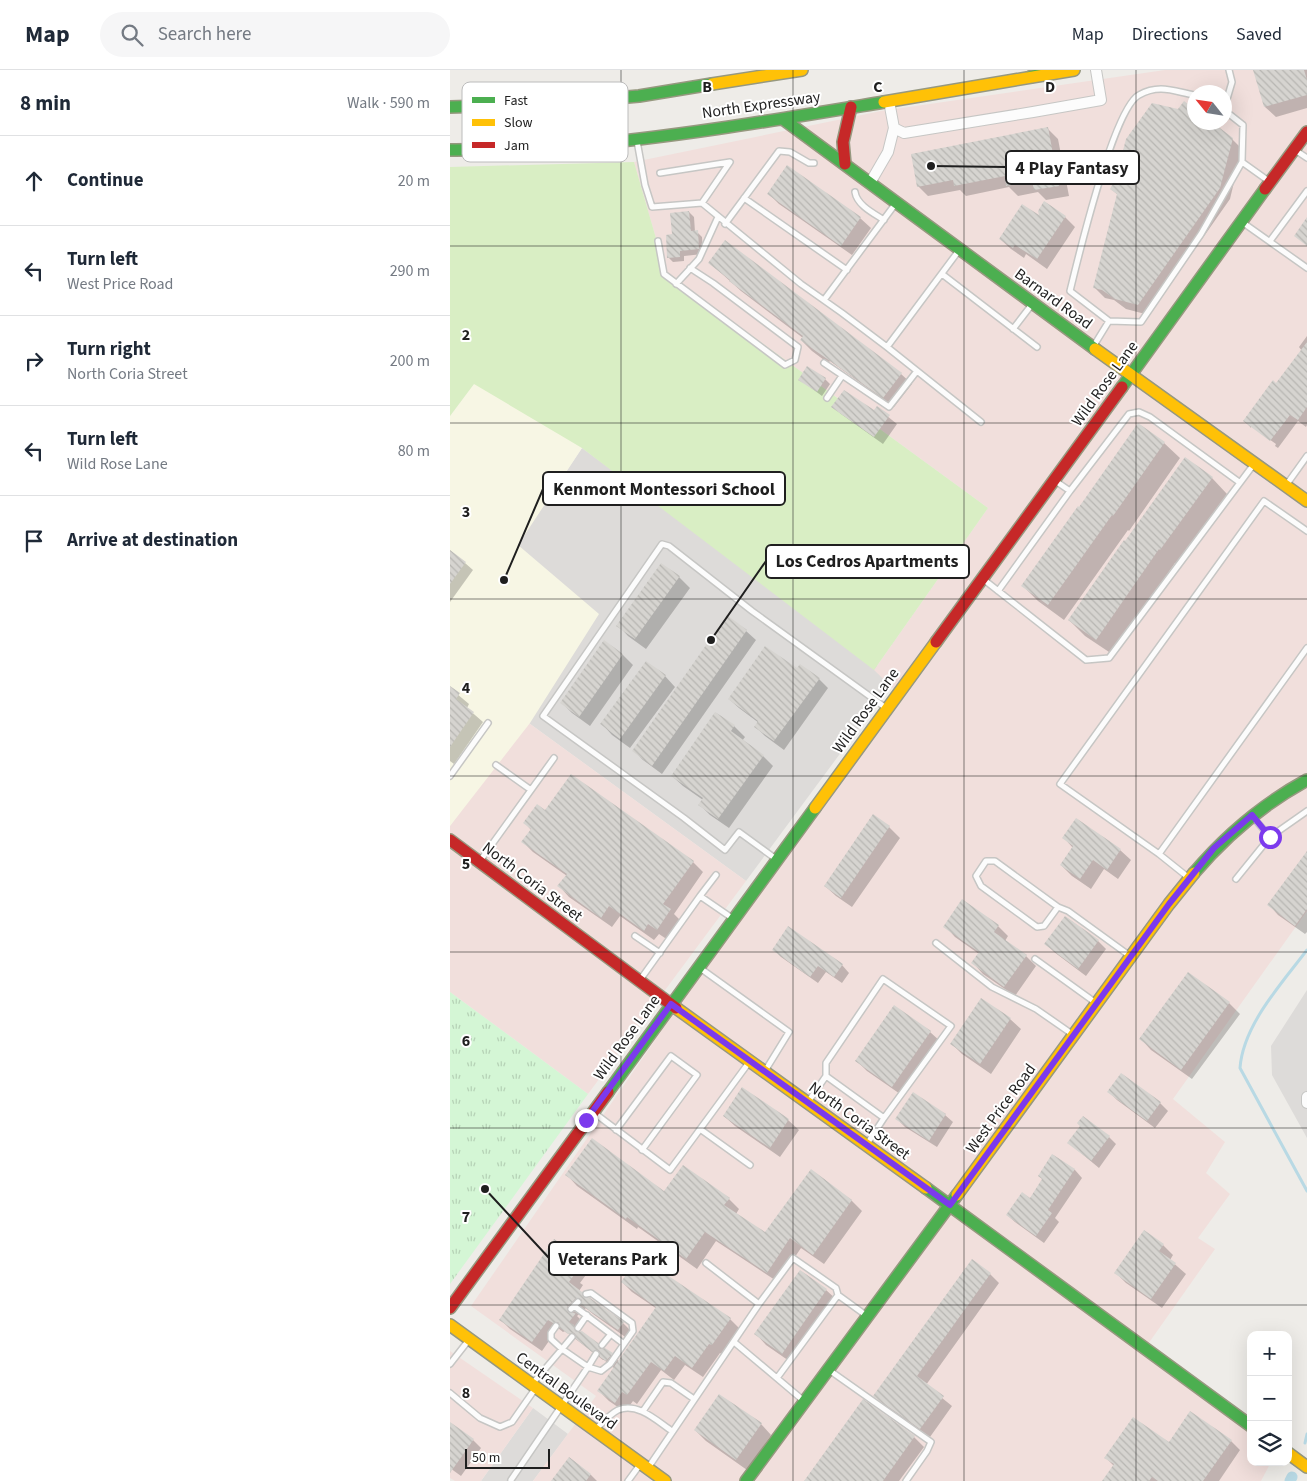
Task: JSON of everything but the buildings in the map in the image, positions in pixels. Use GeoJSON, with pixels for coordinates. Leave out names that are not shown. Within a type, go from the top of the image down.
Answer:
{"type":"FeatureCollection","features":[{"type":"Feature","properties":{"kind":"main road","name":"North Expressway"},"geometry":{"type":"LineString","coordinates":[[628,97],[802,70]]}},
{"type":"Feature","properties":{"kind":"main road"},"geometry":{"type":"LineString","coordinates":[[1030,77],[1055,70]]}},
{"type":"Feature","properties":{"kind":"main road","name":"North Expressway"},"geometry":{"type":"LineString","coordinates":[[628,139],[783,119],[1074,70]]}},
{"type":"Feature","properties":{"kind":"main road"},"geometry":{"type":"LineString","coordinates":[[845,164],[842,147],[843,134],[851,107]]}},
{"type":"Feature","properties":{"kind":"main road","name":"Barnard Road"},"geometry":{"type":"LineString","coordinates":[[783,119],[1130,374],[1307,501]]}},
{"type":"Feature","properties":{"kind":"main road","name":"Wild Rose Lane"},"geometry":{"type":"LineString","coordinates":[[450,1308],[1307,132]]}},
{"type":"Feature","properties":{"kind":"main road","name":"West Price Road"},"geometry":{"type":"LineString","coordinates":[[746,1481],[1189,878],[1214,848],[1252,815],[1271,801],[1307,780]]}},
{"type":"Feature","properties":{"kind":"main road","name":"North Coria Street"},"geometry":{"type":"LineString","coordinates":[[450,840],[671,1004],[950,1205],[1247,1423]]}},
{"type":"Feature","properties":{"kind":"main road","name":"Central Boulevard"},"geometry":{"type":"LineString","coordinates":[[450,1325],[665,1481]]}},
{"type":"Feature","properties":{"kind":"main road"},"geometry":{"type":"LineString","coordinates":[[1292,1456],[1307,1467]]}},
{"type":"Feature","properties":{"kind":"street"},"geometry":{"type":"LineString","coordinates":[[894,128],[904,133],[1100,100],[1096,70]]}},
{"type":"Feature","properties":{"kind":"street"},"geometry":{"type":"LineString","coordinates":[[870,183],[888,152],[894,128],[889,101]]}},
{"type":"Feature","properties":{"kind":"street"},"geometry":{"type":"LineString","coordinates":[[1307,1097],[1307,1103]]}},
{"type":"Feature","properties":{"kind":"lane"},"geometry":{"type":"LineString","coordinates":[[1229,70],[1231,85]]}},
{"type":"Feature","properties":{"kind":"lane"},"geometry":{"type":"LineString","coordinates":[[1187,94],[1156,88],[1149,90],[1137,96],[1117,128],[1084,230],[1070,291],[1109,321],[1141,322],[1201,234],[1242,162],[1243,125],[1232,116]]}},
{"type":"Feature","properties":{"kind":"lane"},"geometry":{"type":"LineString","coordinates":[[636,138],[645,186],[652,207],[702,203],[801,284],[887,347],[981,422]]}},
{"type":"Feature","properties":{"kind":"lane"},"geometry":{"type":"LineString","coordinates":[[1294,149],[1307,158]]}},
{"type":"Feature","properties":{"kind":"lane"},"geometry":{"type":"LineString","coordinates":[[726,224],[778,151],[790,152],[809,163],[814,163]]}},
{"type":"Feature","properties":{"kind":"lane"},"geometry":{"type":"LineString","coordinates":[[660,173],[730,162],[702,203]]}},
{"type":"Feature","properties":{"kind":"lane"},"geometry":{"type":"LineString","coordinates":[[1242,162],[1271,182]]}},
{"type":"Feature","properties":{"kind":"lane"},"geometry":{"type":"LineString","coordinates":[[1270,242],[1307,191]]}},
{"type":"Feature","properties":{"kind":"lane"},"geometry":{"type":"LineString","coordinates":[[855,192],[856,198],[870,211],[884,220]]}},
{"type":"Feature","properties":{"kind":"lane"},"geometry":{"type":"LineString","coordinates":[[744,198],[847,270]]}},
{"type":"Feature","properties":{"kind":"lane"},"geometry":{"type":"LineString","coordinates":[[824,300],[896,202]]}},
{"type":"Feature","properties":{"kind":"lane"},"geometry":{"type":"LineString","coordinates":[[676,284],[699,259],[718,217]]}},
{"type":"Feature","properties":{"kind":"lane"},"geometry":{"type":"LineString","coordinates":[[1242,222],[1307,268]]}},
{"type":"Feature","properties":{"kind":"lane"},"geometry":{"type":"LineString","coordinates":[[658,241],[664,274],[785,364],[795,360],[798,347],[690,268]]}},
{"type":"Feature","properties":{"kind":"lane"},"geometry":{"type":"LineString","coordinates":[[887,347],[960,249]]}},
{"type":"Feature","properties":{"kind":"lane"},"geometry":{"type":"LineString","coordinates":[[942,274],[1038,347]]}},
{"type":"Feature","properties":{"kind":"lane"},"geometry":{"type":"LineString","coordinates":[[1014,329],[1033,303]]}},
{"type":"Feature","properties":{"kind":"lane"},"geometry":{"type":"LineString","coordinates":[[1093,347],[1109,321]]}},
{"type":"Feature","properties":{"kind":"lane"},"geometry":{"type":"LineString","coordinates":[[824,363],[889,407],[916,371]]}},
{"type":"Feature","properties":{"kind":"lane"},"geometry":{"type":"LineString","coordinates":[[827,398],[842,376]]}},
{"type":"Feature","properties":{"kind":"lane"},"geometry":{"type":"LineString","coordinates":[[998,591],[1070,491],[1129,414],[1140,412],[1150,417],[1240,482]]}},
{"type":"Feature","properties":{"kind":"lane"},"geometry":{"type":"LineString","coordinates":[[1286,486],[1307,456]]}},
{"type":"Feature","properties":{"kind":"lane"},"geometry":{"type":"LineString","coordinates":[[981,578],[1086,660],[1109,658],[1254,463]]}},
{"type":"Feature","properties":{"kind":"lane"},"geometry":{"type":"LineString","coordinates":[[1053,480],[1070,491]]}},
{"type":"Feature","properties":{"kind":"lane"},"geometry":{"type":"LineString","coordinates":[[1189,878],[1160,854],[1060,784],[1264,501],[1307,531]]}},
{"type":"Feature","properties":{"kind":"lane"},"geometry":{"type":"LineString","coordinates":[[776,859],[739,832],[724,850],[543,716],[662,544],[670,546],[752,610],[886,708]]}},
{"type":"Feature","properties":{"kind":"lane"},"geometry":{"type":"LineString","coordinates":[[1160,854],[1307,648]]}},
{"type":"Feature","properties":{"kind":"lane"},"geometry":{"type":"LineString","coordinates":[[450,776],[488,723]]}},
{"type":"Feature","properties":{"kind":"lane"},"geometry":{"type":"LineString","coordinates":[[480,862],[554,758]]}},
{"type":"Feature","properties":{"kind":"lane"},"geometry":{"type":"LineString","coordinates":[[496,765],[531,790]]}},
{"type":"Feature","properties":{"kind":"lane"},"geometry":{"type":"LineString","coordinates":[[1236,879],[1270,837],[1307,811]]}},
{"type":"Feature","properties":{"kind":"lane"},"geometry":{"type":"LineString","coordinates":[[1252,815],[1270,837]]}},
{"type":"Feature","properties":{"kind":"lane"},"geometry":{"type":"LineString","coordinates":[[1058,907],[1044,926],[1037,927],[981,886],[976,876],[986,861],[995,861],[1130,956]]}},
{"type":"Feature","properties":{"kind":"lane"},"geometry":{"type":"LineString","coordinates":[[639,980],[716,875]]}},
{"type":"Feature","properties":{"kind":"lane"},"geometry":{"type":"LineString","coordinates":[[700,896],[733,919]]}},
{"type":"Feature","properties":{"kind":"lane"},"geometry":{"type":"LineString","coordinates":[[635,936],[660,953]]}},
{"type":"Feature","properties":{"kind":"lane"},"geometry":{"type":"LineString","coordinates":[[936,943],[992,987],[1036,1009],[1073,1035]]}},
{"type":"Feature","properties":{"kind":"lane"},"geometry":{"type":"LineString","coordinates":[[1035,959],[1096,1003]]}},
{"type":"Feature","properties":{"kind":"lane"},"geometry":{"type":"LineString","coordinates":[[698,966],[790,1032],[764,1071]]}},
{"type":"Feature","properties":{"kind":"lane"},"geometry":{"type":"LineString","coordinates":[[808,1103],[826,1076],[826,1064],[883,979],[951,1026],[884,1118],[867,1145]]}},
{"type":"Feature","properties":{"kind":"lane"},"geometry":{"type":"LineString","coordinates":[[616,1130],[671,1056],[697,1075],[642,1150]]}},
{"type":"Feature","properties":{"kind":"lane"},"geometry":{"type":"LineString","coordinates":[[592,1112],[670,1170],[750,1061]]}},
{"type":"Feature","properties":{"kind":"lane"},"geometry":{"type":"LineString","coordinates":[[826,1076],[884,1118]]}},
{"type":"Feature","properties":{"kind":"lane"},"geometry":{"type":"LineString","coordinates":[[700,1129],[750,1165]]}},
{"type":"Feature","properties":{"kind":"lane"},"geometry":{"type":"LineString","coordinates":[[628,1481],[644,1466],[672,1431],[793,1258],[836,1288],[838,1295],[867,1317]]}},
{"type":"Feature","properties":{"kind":"lane"},"geometry":{"type":"LineString","coordinates":[[706,1264],[759,1304]]}},
{"type":"Feature","properties":{"kind":"lane"},"geometry":{"type":"LineString","coordinates":[[556,1326],[551,1339],[562,1349],[588,1367],[601,1372],[610,1364],[633,1331],[632,1323],[591,1293],[586,1294]]}},
{"type":"Feature","properties":{"kind":"lane"},"geometry":{"type":"LineString","coordinates":[[777,1378],[838,1295]]}},
{"type":"Feature","properties":{"kind":"lane"},"geometry":{"type":"LineString","coordinates":[[574,1306],[600,1321],[611,1334],[624,1344]]}},
{"type":"Feature","properties":{"kind":"lane"},"geometry":{"type":"LineString","coordinates":[[578,1328],[587,1315]]}},
{"type":"Feature","properties":{"kind":"lane"},"geometry":{"type":"LineString","coordinates":[[602,1345],[611,1334]]}},
{"type":"Feature","properties":{"kind":"lane"},"geometry":{"type":"LineString","coordinates":[[450,1393],[480,1418],[500,1427],[512,1422],[534,1386],[572,1337]]}},
{"type":"Feature","properties":{"kind":"lane"},"geometry":{"type":"LineString","coordinates":[[450,1364],[470,1339]]}},
{"type":"Feature","properties":{"kind":"lane"},"geometry":{"type":"LineString","coordinates":[[734,1342],[804,1402]]}},
{"type":"Feature","properties":{"kind":"lane"},"geometry":{"type":"LineString","coordinates":[[510,1480],[596,1354]]}},
{"type":"Feature","properties":{"kind":"lane"},"geometry":{"type":"LineString","coordinates":[[828,1370],[931,1442],[906,1481]]}},
{"type":"Feature","properties":{"kind":"lane"},"geometry":{"type":"LineString","coordinates":[[643,1411],[663,1382],[694,1399]]}},
{"type":"Feature","properties":{"kind":"lane"},"geometry":{"type":"LineString","coordinates":[[595,1430],[618,1410],[630,1409],[643,1411],[672,1431]]}},
{"type":"Feature","properties":{"kind":"shaded area"},"geometry":{"type":"Polygon","coordinates":[[[1165,70],[1307,70],[1307,911],[1173,1099],[1225,1142],[1206,1173],[1230,1194],[1198,1238],[1215,1249],[1141,1354],[1247,1431],[1247,1466],[1269,1466],[1261,1481],[533,1481],[596,1396],[471,1306],[687,994],[902,697],[874,670],[988,508],[666,273],[634,162],[881,111],[1165,70]]]}},
{"type":"Feature","properties":{"kind":"shaded area"},"geometry":{"type":"Polygon","coordinates":[[[478,378],[582,448],[518,545],[599,614],[530,723],[450,826],[450,416],[478,378]]]}},
{"type":"Feature","properties":{"kind":"shaded area"},"geometry":{"type":"Polygon","coordinates":[[[582,448],[877,666],[890,686],[746,881],[526,721],[517,545],[582,448]]]}},
{"type":"Feature","properties":{"kind":"shaded area"},"geometry":{"type":"Polygon","coordinates":[[[526,721],[746,881],[588,1094],[450,992],[450,826],[526,721]]]}},
{"type":"Feature","properties":{"kind":"shaded area"},"geometry":{"type":"Polygon","coordinates":[[[1307,990],[1307,1138],[1272,1075],[1271,1046],[1307,990]]]}},
{"type":"Feature","properties":{"kind":"shaded area"},"geometry":{"type":"Polygon","coordinates":[[[450,1351],[533,1408],[481,1481],[455,1481],[450,1478],[450,1351]]]}},
{"type":"Feature","properties":{"kind":"shaded area"},"geometry":{"type":"Polygon","coordinates":[[[533,1408],[568,1434],[533,1481],[481,1481],[533,1408]]]}},
{"type":"Feature","properties":{"kind":"green space"},"geometry":{"type":"Polygon","coordinates":[[[634,162],[666,273],[988,508],[874,670],[582,448],[474,384],[450,416],[450,167],[634,162]]]}},
{"type":"Feature","properties":{"kind":"green space"},"geometry":{"type":"Polygon","coordinates":[[[450,992],[588,1094],[450,1284],[450,992]]]}},
{"type":"Feature","properties":{"kind":"waterway"},"geometry":{"type":"LineString","coordinates":[[1307,950],[1265,1005],[1256,1020],[1248,1036],[1240,1068],[1307,1191]]}},
{"type":"Feature","properties":{"kind":"waterway"},"geometry":{"type":"LineString","coordinates":[[1305,1443],[1307,1434]]}},
{"type":"Feature","properties":{"kind":"waterway"},"geometry":{"type":"LineString","coordinates":[[1290,1481],[1292,1477]]}},
{"type":"Feature","properties":{"kind":"traffic: fast"},"geometry":{"type":"LineString","coordinates":[[1030,77],[1055,70]]}},
{"type":"Feature","properties":{"kind":"traffic: fast"},"geometry":{"type":"LineString","coordinates":[[628,97],[712,84]]}},
{"type":"Feature","properties":{"kind":"traffic: fast"},"geometry":{"type":"LineString","coordinates":[[628,140],[728,127],[884,102]]}},
{"type":"Feature","properties":{"kind":"traffic: fast"},"geometry":{"type":"LineString","coordinates":[[450,107],[462,107]]}},
{"type":"Feature","properties":{"kind":"traffic: fast"},"geometry":{"type":"LineString","coordinates":[[783,119],[1095,349]]}},
{"type":"Feature","properties":{"kind":"traffic: fast"},"geometry":{"type":"LineString","coordinates":[[450,150],[462,150]]}},
{"type":"Feature","properties":{"kind":"traffic: fast"},"geometry":{"type":"LineString","coordinates":[[1122,387],[1265,189]]}},
{"type":"Feature","properties":{"kind":"traffic: fast"},"geometry":{"type":"LineString","coordinates":[[1194,873],[1219,845],[1246,821],[1275,799],[1307,780]]}},
{"type":"Feature","properties":{"kind":"traffic: fast"},"geometry":{"type":"LineString","coordinates":[[608,1092],[815,808]]}},
{"type":"Feature","properties":{"kind":"traffic: fast"},"geometry":{"type":"LineString","coordinates":[[926,1188],[1247,1423]]}},
{"type":"Feature","properties":{"kind":"traffic: fast"},"geometry":{"type":"LineString","coordinates":[[746,1481],[957,1195]]}},
{"type":"Feature","properties":{"kind":"traffic: slow"},"geometry":{"type":"LineString","coordinates":[[712,84],[802,70]]}},
{"type":"Feature","properties":{"kind":"traffic: slow"},"geometry":{"type":"LineString","coordinates":[[884,102],[1074,70]]}},
{"type":"Feature","properties":{"kind":"traffic: slow"},"geometry":{"type":"LineString","coordinates":[[1095,349],[1307,501]]}},
{"type":"Feature","properties":{"kind":"traffic: slow"},"geometry":{"type":"LineString","coordinates":[[815,808],[936,642]]}},
{"type":"Feature","properties":{"kind":"traffic: slow"},"geometry":{"type":"LineString","coordinates":[[957,1195],[1169,904],[1194,873]]}},
{"type":"Feature","properties":{"kind":"traffic: slow"},"geometry":{"type":"LineString","coordinates":[[676,1008],[926,1188]]}},
{"type":"Feature","properties":{"kind":"traffic: slow"},"geometry":{"type":"LineString","coordinates":[[450,1325],[665,1481]]}},
{"type":"Feature","properties":{"kind":"traffic: slow"},"geometry":{"type":"LineString","coordinates":[[1292,1456],[1307,1467]]}},
{"type":"Feature","properties":{"kind":"traffic: jam"},"geometry":{"type":"LineString","coordinates":[[845,164],[843,142],[851,107]]}},
{"type":"Feature","properties":{"kind":"traffic: jam"},"geometry":{"type":"LineString","coordinates":[[1265,189],[1307,132]]}},
{"type":"Feature","properties":{"kind":"traffic: jam"},"geometry":{"type":"LineString","coordinates":[[936,642],[1122,387]]}},
{"type":"Feature","properties":{"kind":"traffic: jam"},"geometry":{"type":"LineString","coordinates":[[450,840],[676,1008]]}},
{"type":"Feature","properties":{"kind":"traffic: jam"},"geometry":{"type":"LineString","coordinates":[[450,1308],[608,1092]]}},
{"type":"Feature","properties":{"kind":"place","name":"4 Play Fantasy"},"geometry":{"type":"Point","coordinates":[931,166]}},
{"type":"Feature","properties":{"kind":"place","name":"Kenmont Montessori School"},"geometry":{"type":"Point","coordinates":[504,580]}},
{"type":"Feature","properties":{"kind":"place","name":"Los Cedros Apartments"},"geometry":{"type":"Point","coordinates":[711,640]}},
{"type":"Feature","properties":{"kind":"place","name":"Veterans Park"},"geometry":{"type":"Point","coordinates":[485,1189]}},
{"type":"Feature","properties":{"kind":"route"},"geometry":{"type":"LineString","coordinates":[[586,1120],[671,1004],[950,1205],[1130,956],[1214,848],[1252,815],[1270,837]]}}]}
